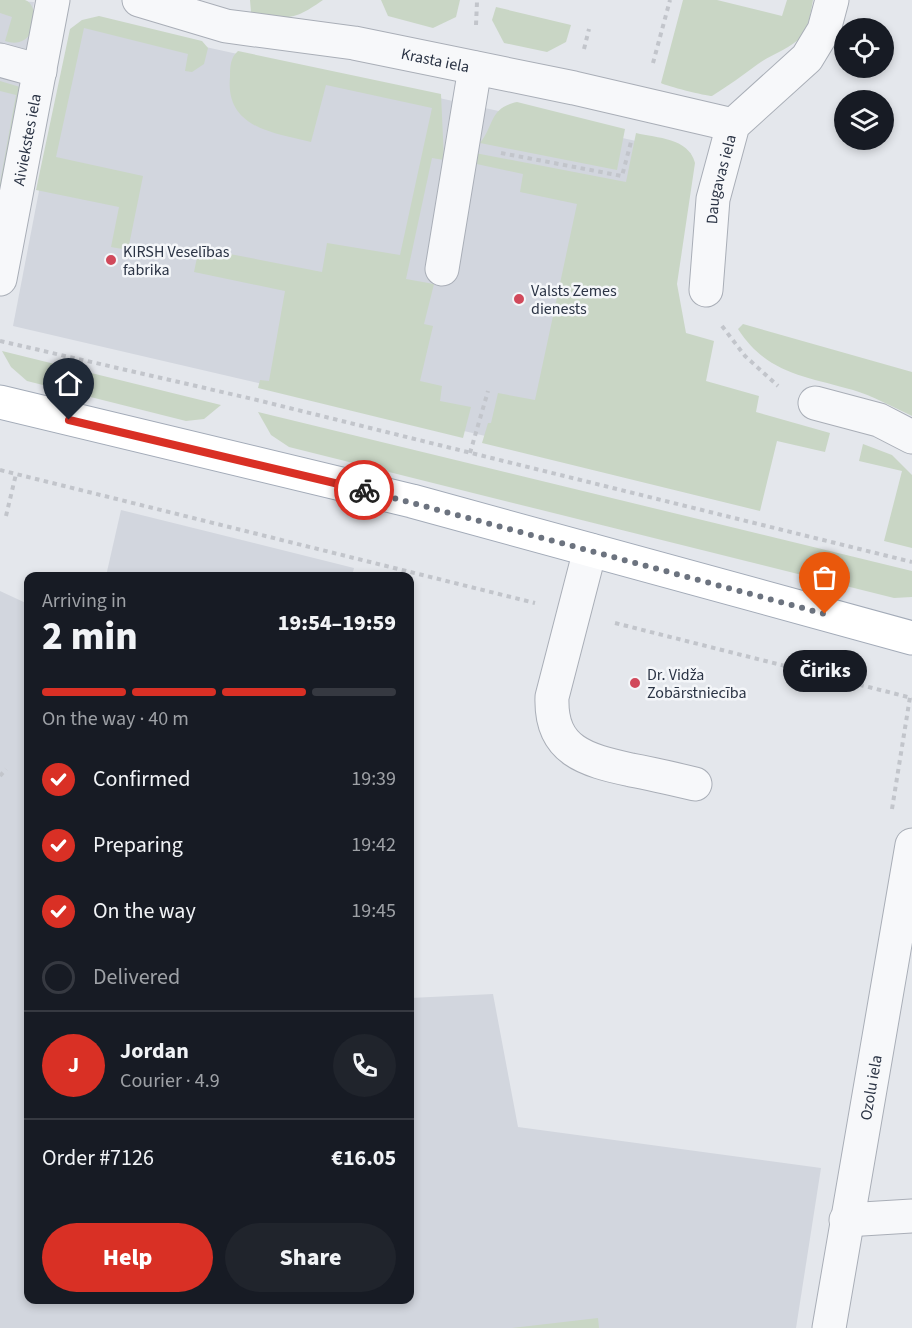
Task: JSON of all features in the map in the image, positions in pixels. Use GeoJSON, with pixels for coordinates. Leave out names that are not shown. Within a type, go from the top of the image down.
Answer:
{"type":"FeatureCollection","features":[{"type":"Feature","properties":{"kind":"main road"},"geometry":{"type":"LineString","coordinates":[[0,402],[412,501],[912,638]]}},
{"type":"Feature","properties":{"kind":"street","name":"Aiviekstes iela"},"geometry":{"type":"LineString","coordinates":[[0,279],[53,0]]}},
{"type":"Feature","properties":{"kind":"street","name":"Krasta iela"},"geometry":{"type":"LineString","coordinates":[[139,0],[229,13],[354,43],[733,125]]}},
{"type":"Feature","properties":{"kind":"street","name":"Daugavas iela"},"geometry":{"type":"LineString","coordinates":[[706,290],[713,199],[733,125],[807,58],[824,30],[832,0]]}},
{"type":"Feature","properties":{"kind":"street"},"geometry":{"type":"LineString","coordinates":[[0,60],[40,71]]}},
{"type":"Feature","properties":{"kind":"street"},"geometry":{"type":"LineString","coordinates":[[442,269],[475,68]]}},
{"type":"Feature","properties":{"kind":"street"},"geometry":{"type":"LineString","coordinates":[[815,403],[879,420],[912,437]]}},
{"type":"Feature","properties":{"kind":"street"},"geometry":{"type":"LineString","coordinates":[[590,550],[552,697],[552,715],[556,730],[572,748],[590,760],[695,784]]}},
{"type":"Feature","properties":{"kind":"street","name":"Ozolu iela"},"geometry":{"type":"LineString","coordinates":[[829,1328],[912,845]]}},
{"type":"Feature","properties":{"kind":"street"},"geometry":{"type":"LineString","coordinates":[[846,1220],[912,1216]]}},
{"type":"Feature","properties":{"kind":"path"},"geometry":{"type":"LineString","coordinates":[[706,290],[717,320],[745,356],[777,385],[815,403]]}},
{"type":"Feature","properties":{"kind":"path"},"geometry":{"type":"LineString","coordinates":[[0,341],[470,453],[912,562]]}},
{"type":"Feature","properties":{"kind":"path"},"geometry":{"type":"LineString","coordinates":[[470,453],[488,391]]}},
{"type":"Feature","properties":{"kind":"path"},"geometry":{"type":"LineString","coordinates":[[0,470],[409,572]]}},
{"type":"Feature","properties":{"kind":"path"},"geometry":{"type":"LineString","coordinates":[[6,516],[16,474]]}},
{"type":"Feature","properties":{"kind":"path"},"geometry":{"type":"LineString","coordinates":[[414,573],[912,698]]}},
{"type":"Feature","properties":{"kind":"path"},"geometry":{"type":"LineString","coordinates":[[0,776],[6,769]]}},
{"type":"Feature","properties":{"kind":"shaded area"},"geometry":{"type":"Polygon","coordinates":[[[0,0],[34,2],[0,211],[0,0]]]}},
{"type":"Feature","properties":{"kind":"shaded area"},"geometry":{"type":"Polygon","coordinates":[[[82,20],[691,153],[636,471],[13,326],[39,191],[82,20]]]}},
{"type":"Feature","properties":{"kind":"shaded area"},"geometry":{"type":"Polygon","coordinates":[[[121,510],[354,568],[353,572],[107,572],[121,510]]]}},
{"type":"Feature","properties":{"kind":"shaded area"},"geometry":{"type":"Polygon","coordinates":[[[0,591],[24,602],[24,1304],[414,1304],[414,998],[493,994],[518,1127],[821,1168],[796,1328],[0,1328],[0,591]]]}},
{"type":"Feature","properties":{"kind":"green space"},"geometry":{"type":"Polygon","coordinates":[[[0,0],[25,0],[34,10],[33,27],[24,40],[16,43],[5,41],[12,17],[0,13],[0,0]]]}},
{"type":"Feature","properties":{"kind":"green space"},"geometry":{"type":"Polygon","coordinates":[[[250,0],[323,0],[298,15],[261,17],[251,12],[250,0]]]}},
{"type":"Feature","properties":{"kind":"green space"},"geometry":{"type":"Polygon","coordinates":[[[381,0],[460,0],[456,17],[433,28],[388,16],[381,0]]]}},
{"type":"Feature","properties":{"kind":"green space"},"geometry":{"type":"Polygon","coordinates":[[[683,0],[717,0],[782,16],[787,0],[813,0],[808,23],[802,36],[712,96],[661,83],[683,0]]]}},
{"type":"Feature","properties":{"kind":"green space"},"geometry":{"type":"Polygon","coordinates":[[[496,7],[571,25],[566,42],[547,52],[504,43],[492,20],[496,7]]]}},
{"type":"Feature","properties":{"kind":"green space"},"geometry":{"type":"Polygon","coordinates":[[[99,16],[202,41],[208,48],[204,64],[192,72],[185,71],[188,54],[84,28],[56,157],[143,176],[128,250],[111,247],[119,207],[36,190],[70,29],[82,20],[99,16]]]}},
{"type":"Feature","properties":{"kind":"green space"},"geometry":{"type":"Polygon","coordinates":[[[238,51],[441,94],[444,160],[432,158],[406,279],[434,284],[424,324],[433,326],[420,381],[442,386],[440,401],[471,407],[463,438],[258,388],[260,380],[269,381],[285,291],[194,272],[199,248],[322,272],[327,243],[400,255],[432,108],[326,85],[311,142],[268,131],[244,118],[235,107],[231,94],[230,70],[232,60],[238,51]]]}},
{"type":"Feature","properties":{"kind":"green space"},"geometry":{"type":"Polygon","coordinates":[[[0,81],[20,87],[0,211],[0,183],[16,95],[0,91],[0,81]]]}},
{"type":"Feature","properties":{"kind":"green space"},"geometry":{"type":"Polygon","coordinates":[[[517,102],[625,129],[617,170],[480,143],[497,113],[502,108],[517,102]]]}},
{"type":"Feature","properties":{"kind":"green space"},"geometry":{"type":"Polygon","coordinates":[[[636,133],[671,140],[679,144],[692,155],[695,163],[677,284],[686,333],[714,341],[706,381],[759,396],[756,412],[830,433],[825,452],[777,441],[760,511],[482,443],[488,423],[491,423],[498,393],[535,400],[577,204],[520,192],[523,174],[472,163],[475,153],[626,182],[636,133]]]}},
{"type":"Feature","properties":{"kind":"green space"},"geometry":{"type":"Polygon","coordinates":[[[743,324],[912,372],[912,416],[860,392],[803,376],[774,364],[761,356],[749,344],[738,329],[743,324]]]}},
{"type":"Feature","properties":{"kind":"green space"},"geometry":{"type":"Polygon","coordinates":[[[2,351],[221,405],[204,419],[186,421],[27,381],[11,367],[2,351]]]}},
{"type":"Feature","properties":{"kind":"green space"},"geometry":{"type":"Polygon","coordinates":[[[258,412],[912,571],[912,597],[894,598],[289,447],[271,435],[258,412]]]}},
{"type":"Feature","properties":{"kind":"green space"},"geometry":{"type":"Polygon","coordinates":[[[863,444],[892,455],[912,475],[912,548],[884,541],[902,471],[859,461],[863,444]]]}},
{"type":"Feature","properties":{"kind":"green space"},"geometry":{"type":"Polygon","coordinates":[[[598,1318],[599,1328],[512,1328],[598,1318]]]}},
{"type":"Feature","properties":{"kind":"way so far"},"geometry":{"type":"LineString","coordinates":[[364,490],[412,501],[825,614]]}},
{"type":"Feature","properties":{"kind":"place","name":"KIRSH Veselības fabrika"},"geometry":{"type":"Point","coordinates":[111,260]}},
{"type":"Feature","properties":{"kind":"place","name":"Valsts Zemes dienests"},"geometry":{"type":"Point","coordinates":[519,299]}},
{"type":"Feature","properties":{"kind":"place","name":"Čiriks"},"geometry":{"type":"Point","coordinates":[825,614]}},
{"type":"Feature","properties":{"kind":"place","name":"Dr. Vidža Zobārstniecība"},"geometry":{"type":"Point","coordinates":[635,683]}},
{"type":"Feature","properties":{"kind":"route"},"geometry":{"type":"LineString","coordinates":[[69,420],[364,490]]}}]}
